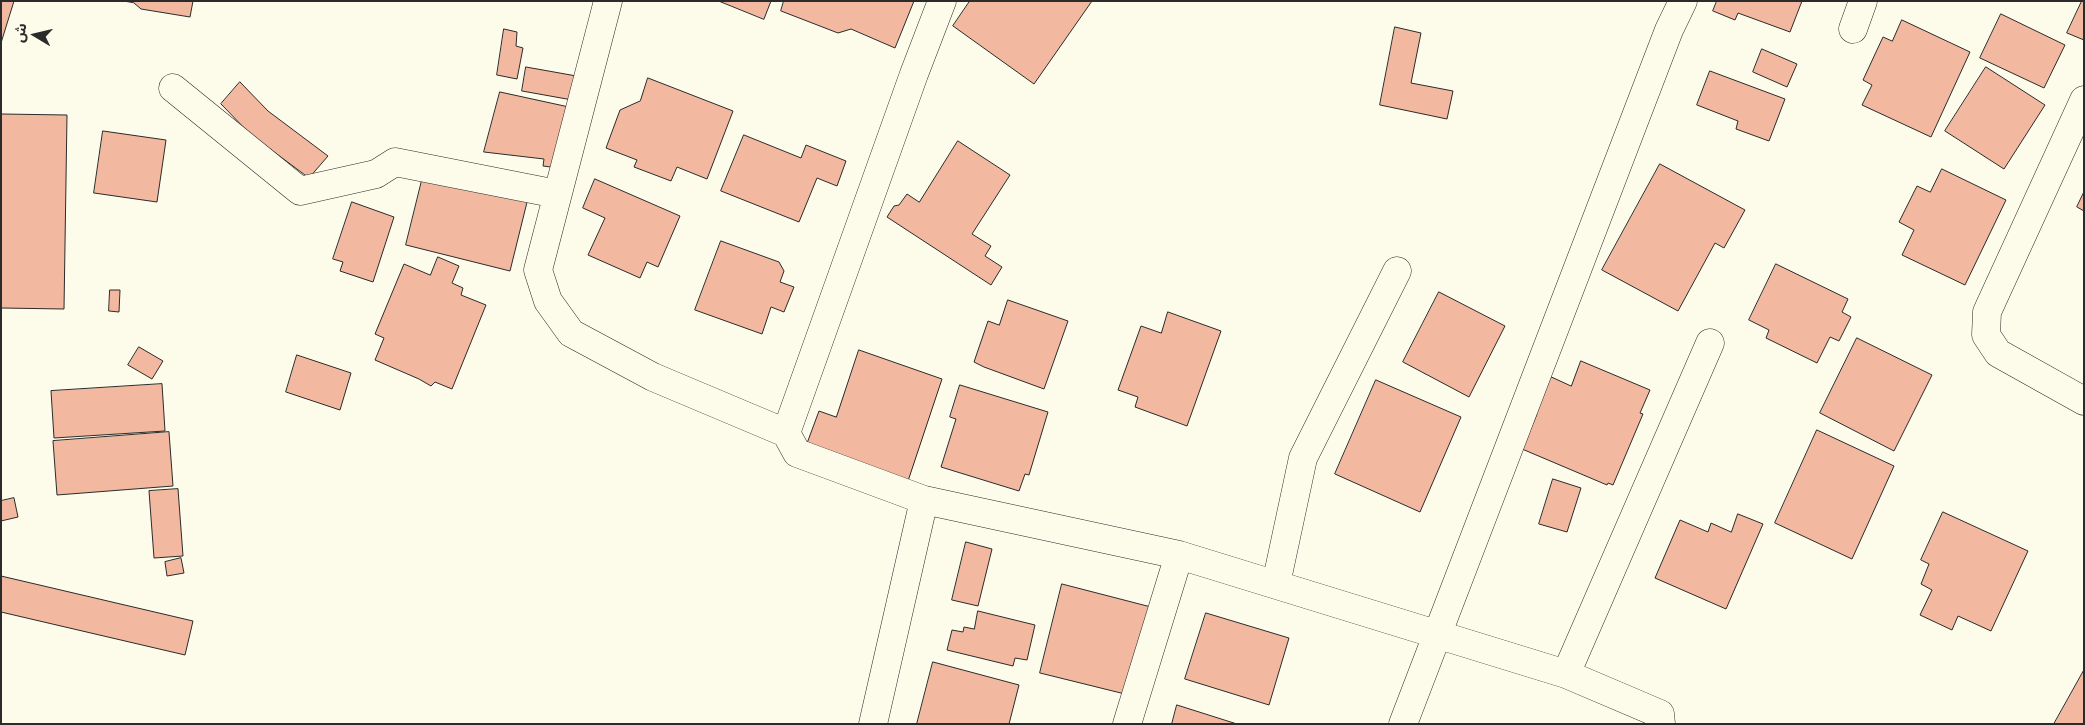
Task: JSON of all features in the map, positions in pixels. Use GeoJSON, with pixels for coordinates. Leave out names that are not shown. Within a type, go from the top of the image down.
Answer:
{"type":"FeatureCollection","features":[{"type":"Feature","properties":{"kind":"street"},"geometry":{"type":"LineString","coordinates":[[608,1],[538,270],[548,301],[571,333],[653,377],[786,433],[797,453],[924,500],[1179,555],[1276,584],[1566,674],[1660,714],[1661,724]]}},
{"type":"Feature","properties":{"kind":"street"},"geometry":{"type":"LineString","coordinates":[[786,433],[914,74],[942,1]]}},
{"type":"Feature","properties":{"kind":"street"},"geometry":{"type":"LineString","coordinates":[[1403,724],[1669,30],[1683,1]]}},
{"type":"Feature","properties":{"kind":"street"},"geometry":{"type":"LineString","coordinates":[[1853,29],[1863,1]]}},
{"type":"Feature","properties":{"kind":"street"},"geometry":{"type":"LineString","coordinates":[[173,88],[300,191],[376,174],[395,162],[557,194]]}},
{"type":"Feature","properties":{"kind":"street"},"geometry":{"type":"LineString","coordinates":[[2084,100],[1987,312],[1986,335],[1998,353],[2084,401]]}},
{"type":"Feature","properties":{"kind":"street"},"geometry":{"type":"LineString","coordinates":[[1276,584],[1303,458],[1397,272]]}},
{"type":"Feature","properties":{"kind":"street"},"geometry":{"type":"LineString","coordinates":[[1566,674],[1710,343]]}},
{"type":"Feature","properties":{"kind":"street"},"geometry":{"type":"LineString","coordinates":[[873,724],[924,500]]}},
{"type":"Feature","properties":{"kind":"street"},"geometry":{"type":"LineString","coordinates":[[1126,724],[1179,555]]}},
{"type":"Feature","properties":{"kind":"building"},"geometry":{"type":"Polygon","coordinates":[[[1,1],[14,1],[1,43],[1,1]]]}},
{"type":"Feature","properties":{"kind":"building"},"geometry":{"type":"Polygon","coordinates":[[[124,1],[193,1],[190,17],[141,9],[134,3],[124,1]]]}},
{"type":"Feature","properties":{"kind":"building"},"geometry":{"type":"Polygon","coordinates":[[[719,1],[771,1],[764,19],[719,1]]]}},
{"type":"Feature","properties":{"kind":"building"},"geometry":{"type":"Polygon","coordinates":[[[784,1],[914,1],[895,48],[851,29],[838,33],[781,11],[784,1]]]}},
{"type":"Feature","properties":{"kind":"building"},"geometry":{"type":"Polygon","coordinates":[[[970,1],[1092,1],[1034,84],[953,26],[970,1]]]}},
{"type":"Feature","properties":{"kind":"building"},"geometry":{"type":"Polygon","coordinates":[[[1717,1],[1802,1],[1790,32],[1738,13],[1735,20],[1713,11],[1717,1]]]}},
{"type":"Feature","properties":{"kind":"building"},"geometry":{"type":"Polygon","coordinates":[[[2082,1],[2084,1],[2084,40],[2067,33],[2082,1]]]}},
{"type":"Feature","properties":{"kind":"building"},"geometry":{"type":"Polygon","coordinates":[[[2001,14],[2065,45],[2044,88],[1980,58],[2001,14]]]}},
{"type":"Feature","properties":{"kind":"building"},"geometry":{"type":"Polygon","coordinates":[[[1902,20],[1970,52],[1931,137],[1862,105],[1872,85],[1863,80],[1883,37],[1892,41],[1902,20]]]}},
{"type":"Feature","properties":{"kind":"building"},"geometry":{"type":"Polygon","coordinates":[[[1395,27],[1421,33],[1411,83],[1453,91],[1447,119],[1380,105],[1395,27]]]}},
{"type":"Feature","properties":{"kind":"building"},"geometry":{"type":"Polygon","coordinates":[[[504,29],[517,32],[516,46],[523,48],[517,79],[497,75],[504,29]]]}},
{"type":"Feature","properties":{"kind":"building"},"geometry":{"type":"Polygon","coordinates":[[[1762,49],[1797,64],[1787,87],[1753,72],[1762,49]]]}},
{"type":"Feature","properties":{"kind":"building"},"geometry":{"type":"Polygon","coordinates":[[[526,67],[582,77],[578,101],[522,91],[526,67]]]}},
{"type":"Feature","properties":{"kind":"building"},"geometry":{"type":"Polygon","coordinates":[[[1986,67],[2045,105],[2004,169],[1945,131],[1986,67]]]}},
{"type":"Feature","properties":{"kind":"building"},"geometry":{"type":"Polygon","coordinates":[[[1710,71],[1785,99],[1769,141],[1736,129],[1738,121],[1697,105],[1710,71]]]}},
{"type":"Feature","properties":{"kind":"building"},"geometry":{"type":"Polygon","coordinates":[[[648,78],[733,111],[707,179],[677,167],[671,181],[634,167],[637,160],[606,148],[620,110],[640,101],[648,78]]]}},
{"type":"Feature","properties":{"kind":"building"},"geometry":{"type":"Polygon","coordinates":[[[240,82],[268,111],[328,156],[309,178],[250,134],[221,104],[240,82]]]}},
{"type":"Feature","properties":{"kind":"building"},"geometry":{"type":"Polygon","coordinates":[[[500,92],[569,107],[551,167],[543,166],[544,159],[484,152],[500,92]]]}},
{"type":"Feature","properties":{"kind":"building"},"geometry":{"type":"Polygon","coordinates":[[[1,114],[67,115],[64,309],[1,308],[1,114]]]}},
{"type":"Feature","properties":{"kind":"building"},"geometry":{"type":"Polygon","coordinates":[[[103,131],[166,140],[157,202],[94,193],[103,131]]]}},
{"type":"Feature","properties":{"kind":"building"},"geometry":{"type":"Polygon","coordinates":[[[744,135],[801,158],[806,145],[846,161],[837,186],[817,178],[799,222],[721,191],[744,135]]]}},
{"type":"Feature","properties":{"kind":"building"},"geometry":{"type":"Polygon","coordinates":[[[958,141],[1010,175],[972,234],[991,246],[985,256],[1002,267],[991,285],[887,217],[894,206],[899,205],[907,194],[919,202],[958,141]]]}},
{"type":"Feature","properties":{"kind":"building"},"geometry":{"type":"Polygon","coordinates":[[[426,164],[530,190],[510,271],[406,245],[426,164]]]}},
{"type":"Feature","properties":{"kind":"building"},"geometry":{"type":"Polygon","coordinates":[[[1660,164],[1745,210],[1724,248],[1715,243],[1678,311],[1602,270],[1660,164]]]}},
{"type":"Feature","properties":{"kind":"building"},"geometry":{"type":"Polygon","coordinates":[[[1942,169],[2006,200],[1965,285],[1902,255],[1914,230],[1899,222],[1917,186],[1930,192],[1942,169]]]}},
{"type":"Feature","properties":{"kind":"building"},"geometry":{"type":"Polygon","coordinates":[[[595,179],[680,216],[658,267],[647,262],[640,278],[588,255],[605,218],[583,208],[595,179]]]}},
{"type":"Feature","properties":{"kind":"building"},"geometry":{"type":"Polygon","coordinates":[[[2084,192],[2084,211],[2077,207],[2084,192]]]}},
{"type":"Feature","properties":{"kind":"building"},"geometry":{"type":"Polygon","coordinates":[[[352,202],[394,217],[373,282],[340,271],[343,262],[333,259],[352,202]]]}},
{"type":"Feature","properties":{"kind":"building"},"geometry":{"type":"Polygon","coordinates":[[[721,241],[779,262],[784,271],[780,282],[794,287],[784,312],[771,307],[762,334],[695,310],[721,241]]]}},
{"type":"Feature","properties":{"kind":"building"},"geometry":{"type":"Polygon","coordinates":[[[438,257],[459,266],[452,283],[463,288],[461,295],[486,305],[452,389],[435,382],[431,386],[375,360],[384,338],[375,334],[404,264],[430,275],[438,257]]]}},
{"type":"Feature","properties":{"kind":"building"},"geometry":{"type":"Polygon","coordinates":[[[1776,264],[1848,299],[1842,312],[1851,317],[1839,341],[1830,337],[1817,363],[1766,338],[1769,330],[1749,320],[1776,264]]]}},
{"type":"Feature","properties":{"kind":"building"},"geometry":{"type":"Polygon","coordinates":[[[110,290],[120,290],[119,312],[109,311],[110,290]]]}},
{"type":"Feature","properties":{"kind":"building"},"geometry":{"type":"Polygon","coordinates":[[[1439,292],[1505,326],[1469,397],[1403,362],[1439,292]]]}},
{"type":"Feature","properties":{"kind":"building"},"geometry":{"type":"Polygon","coordinates":[[[1008,300],[1068,321],[1044,389],[974,362],[988,321],[999,325],[1008,300]]]}},
{"type":"Feature","properties":{"kind":"building"},"geometry":{"type":"Polygon","coordinates":[[[1168,312],[1221,331],[1187,426],[1135,407],[1138,397],[1118,390],[1141,326],[1161,333],[1168,312]]]}},
{"type":"Feature","properties":{"kind":"building"},"geometry":{"type":"Polygon","coordinates":[[[1857,338],[1932,375],[1894,451],[1820,413],[1857,338]]]}},
{"type":"Feature","properties":{"kind":"building"},"geometry":{"type":"Polygon","coordinates":[[[139,347],[163,361],[152,379],[128,365],[139,347]]]}},
{"type":"Feature","properties":{"kind":"building"},"geometry":{"type":"Polygon","coordinates":[[[859,350],[942,379],[908,481],[806,446],[819,411],[836,417],[859,350]]]}},
{"type":"Feature","properties":{"kind":"building"},"geometry":{"type":"Polygon","coordinates":[[[297,355],[351,373],[340,410],[286,392],[297,355]]]}},
{"type":"Feature","properties":{"kind":"building"},"geometry":{"type":"Polygon","coordinates":[[[1581,361],[1650,390],[1640,413],[1643,414],[1613,485],[1608,483],[1607,485],[1522,449],[1537,414],[1532,412],[1547,375],[1571,386],[1581,361]]]}},
{"type":"Feature","properties":{"kind":"building"},"geometry":{"type":"Polygon","coordinates":[[[1376,380],[1461,417],[1420,512],[1335,474],[1376,380]]]}},
{"type":"Feature","properties":{"kind":"building"},"geometry":{"type":"Polygon","coordinates":[[[162,384],[165,431],[54,438],[51,391],[162,384]]]}},
{"type":"Feature","properties":{"kind":"building"},"geometry":{"type":"Polygon","coordinates":[[[960,385],[1048,412],[1029,475],[1025,474],[1019,491],[941,467],[956,419],[950,417],[960,385]]]}},
{"type":"Feature","properties":{"kind":"building"},"geometry":{"type":"Polygon","coordinates":[[[1817,430],[1894,466],[1852,559],[1775,523],[1817,430]]]}},
{"type":"Feature","properties":{"kind":"building"},"geometry":{"type":"Polygon","coordinates":[[[169,432],[173,486],[57,495],[53,441],[169,432]]]}},
{"type":"Feature","properties":{"kind":"building"},"geometry":{"type":"Polygon","coordinates":[[[1553,479],[1581,488],[1567,532],[1539,524],[1553,479]]]}},
{"type":"Feature","properties":{"kind":"building"},"geometry":{"type":"Polygon","coordinates":[[[178,489],[183,556],[154,558],[149,491],[178,489]]]}},
{"type":"Feature","properties":{"kind":"building"},"geometry":{"type":"Polygon","coordinates":[[[14,498],[18,517],[1,521],[1,501],[14,498]]]}},
{"type":"Feature","properties":{"kind":"building"},"geometry":{"type":"Polygon","coordinates":[[[1943,512],[2028,551],[1991,631],[1958,616],[1952,630],[1920,615],[1932,590],[1921,584],[1929,564],[1921,560],[1943,512]]]}},
{"type":"Feature","properties":{"kind":"building"},"geometry":{"type":"Polygon","coordinates":[[[1738,514],[1763,524],[1726,609],[1655,578],[1680,520],[1708,532],[1711,523],[1731,532],[1738,514]]]}},
{"type":"Feature","properties":{"kind":"building"},"geometry":{"type":"Polygon","coordinates":[[[966,542],[992,549],[978,606],[952,600],[966,542]]]}},
{"type":"Feature","properties":{"kind":"building"},"geometry":{"type":"Polygon","coordinates":[[[181,558],[184,573],[167,576],[165,562],[181,558]]]}},
{"type":"Feature","properties":{"kind":"building"},"geometry":{"type":"Polygon","coordinates":[[[1,576],[193,621],[185,655],[1,612],[1,576]]]}},
{"type":"Feature","properties":{"kind":"building"},"geometry":{"type":"Polygon","coordinates":[[[1062,584],[1151,607],[1129,695],[1040,673],[1062,584]]]}},
{"type":"Feature","properties":{"kind":"building"},"geometry":{"type":"Polygon","coordinates":[[[978,611],[1035,625],[1027,660],[1015,658],[1013,666],[947,650],[952,630],[963,632],[964,627],[974,629],[978,611]]]}},
{"type":"Feature","properties":{"kind":"building"},"geometry":{"type":"Polygon","coordinates":[[[1206,613],[1289,638],[1269,705],[1185,679],[1206,613]]]}},
{"type":"Feature","properties":{"kind":"building"},"geometry":{"type":"Polygon","coordinates":[[[933,662],[1019,685],[1009,724],[917,724],[933,662]]]}},
{"type":"Feature","properties":{"kind":"building"},"geometry":{"type":"Polygon","coordinates":[[[2084,670],[2084,724],[2054,724],[2084,670]]]}},
{"type":"Feature","properties":{"kind":"building"},"geometry":{"type":"Polygon","coordinates":[[[1177,705],[1237,724],[1172,724],[1177,705]]]}}]}
